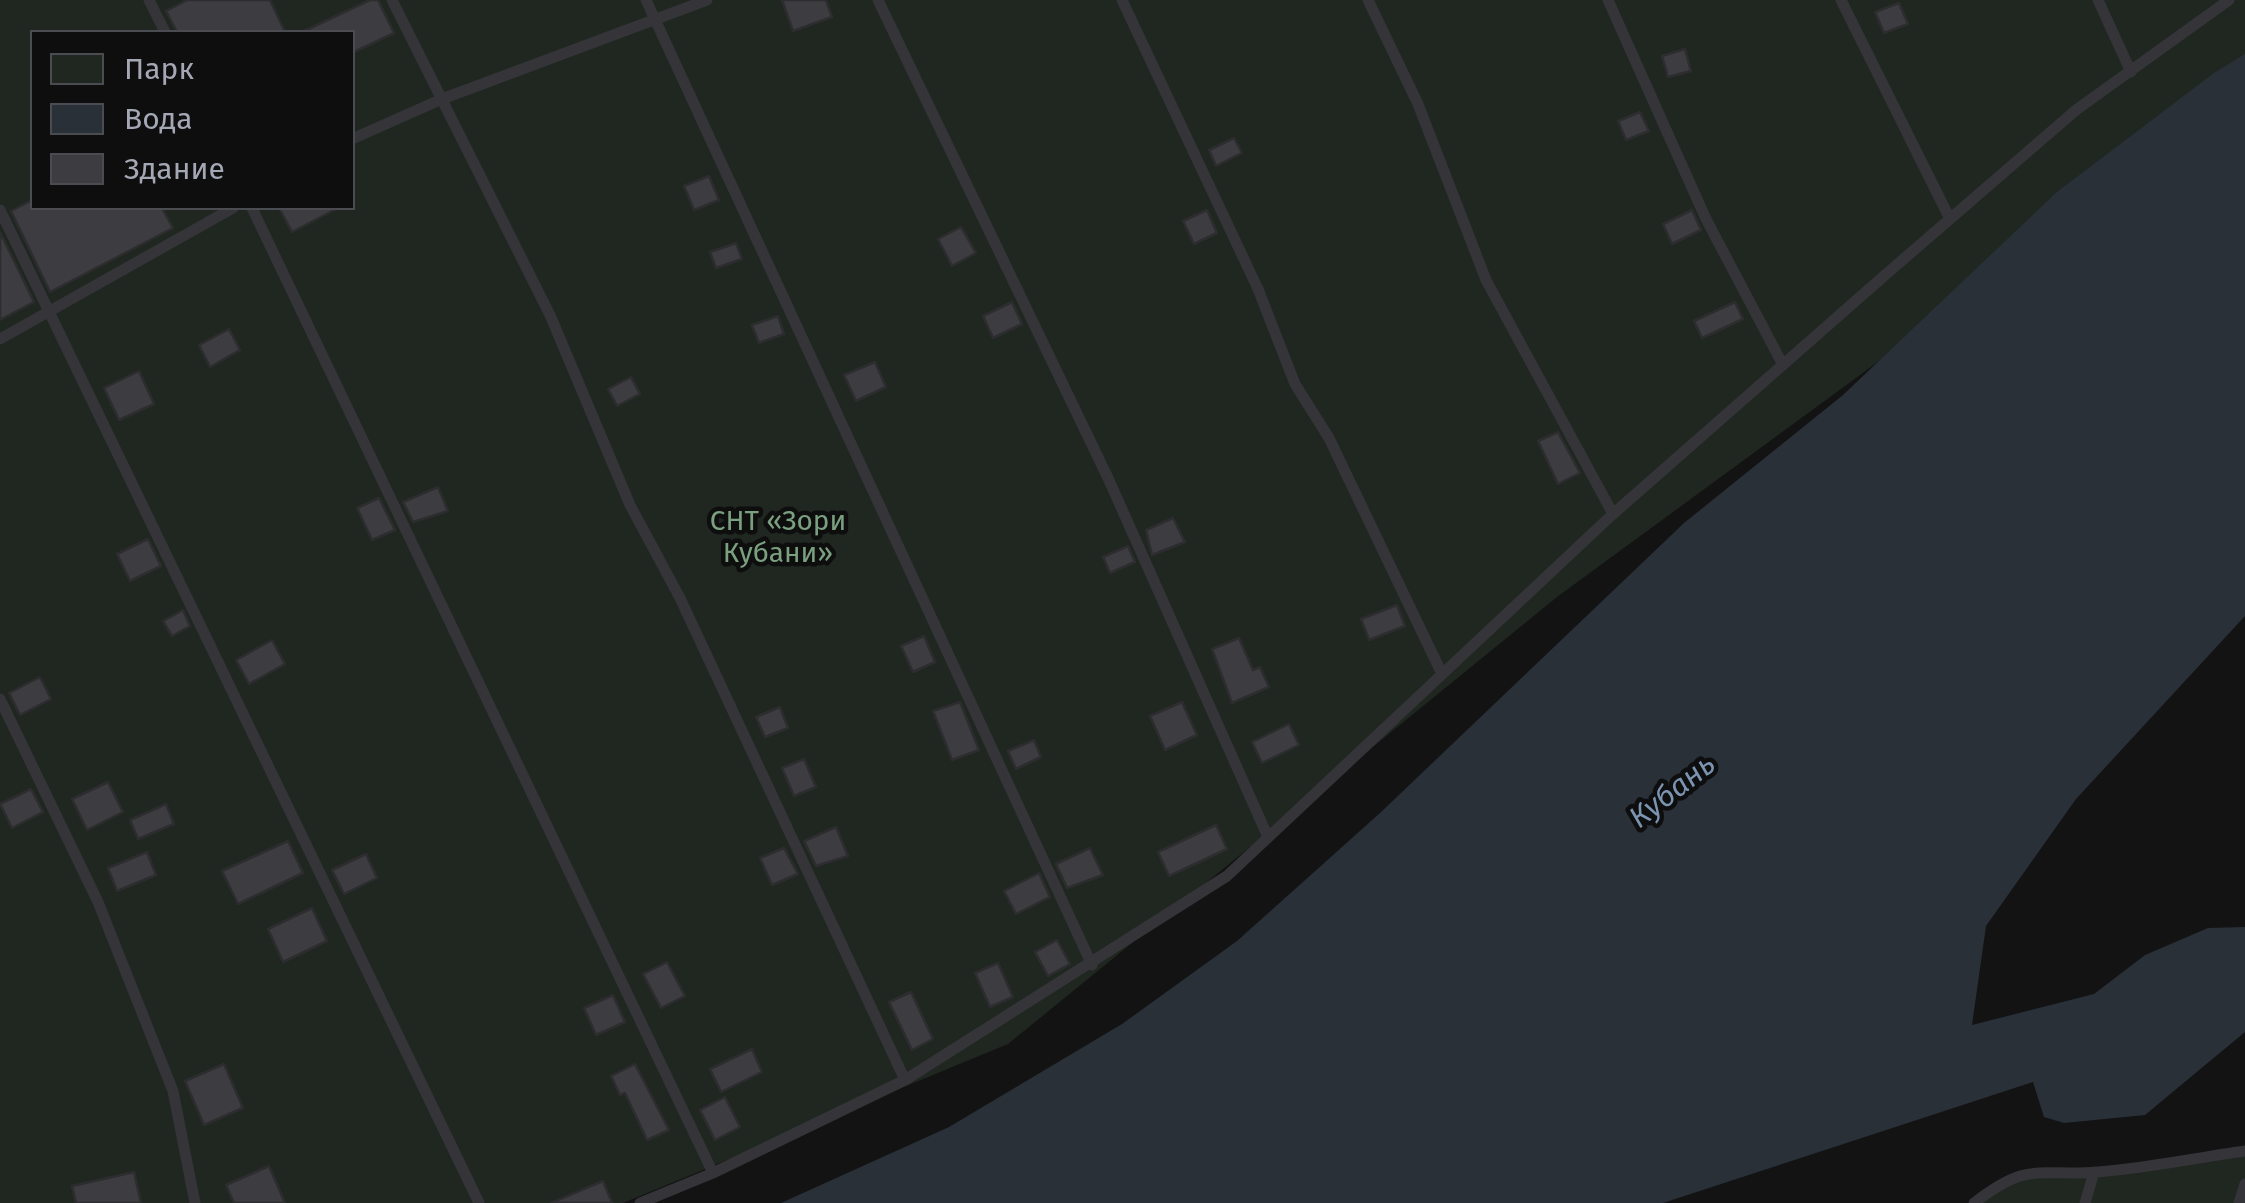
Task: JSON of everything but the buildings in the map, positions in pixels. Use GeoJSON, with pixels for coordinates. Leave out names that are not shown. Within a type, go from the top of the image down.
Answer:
{"type":"FeatureCollection","features":[{"type":"Feature","properties":{"kind":"lane"},"geometry":{"type":"LineString","coordinates":[[149,0],[165,30]]}},
{"type":"Feature","properties":{"kind":"lane"},"geometry":{"type":"LineString","coordinates":[[392,0],[550,314],[630,505],[680,598],[905,1080]]}},
{"type":"Feature","properties":{"kind":"lane"},"geometry":{"type":"LineString","coordinates":[[646,0],[1092,965]]}},
{"type":"Feature","properties":{"kind":"lane"},"geometry":{"type":"LineString","coordinates":[[355,138],[442,100],[707,0]]}},
{"type":"Feature","properties":{"kind":"lane"},"geometry":{"type":"LineString","coordinates":[[878,0],[1108,478],[1268,837]]}},
{"type":"Feature","properties":{"kind":"lane"},"geometry":{"type":"LineString","coordinates":[[1122,0],[1258,289],[1294,384],[1329,438],[1442,674]]}},
{"type":"Feature","properties":{"kind":"lane"},"geometry":{"type":"LineString","coordinates":[[1368,0],[1418,104],[1486,280],[1613,514]]}},
{"type":"Feature","properties":{"kind":"lane"},"geometry":{"type":"LineString","coordinates":[[1608,0],[1706,219],[1783,365]]}},
{"type":"Feature","properties":{"kind":"lane"},"geometry":{"type":"LineString","coordinates":[[1841,0],[1950,219]]}},
{"type":"Feature","properties":{"kind":"lane"},"geometry":{"type":"LineString","coordinates":[[2098,0],[2130,72]]}},
{"type":"Feature","properties":{"kind":"lane"},"geometry":{"type":"LineString","coordinates":[[640,1203],[713,1173],[905,1080],[1228,876],[1613,514],[1783,365],[2076,110],[2228,0]]}},
{"type":"Feature","properties":{"kind":"lane"},"geometry":{"type":"LineString","coordinates":[[0,210],[479,1203]]}},
{"type":"Feature","properties":{"kind":"lane"},"geometry":{"type":"LineString","coordinates":[[0,339],[230,210]]}},
{"type":"Feature","properties":{"kind":"lane"},"geometry":{"type":"LineString","coordinates":[[253,210],[713,1173]]}},
{"type":"Feature","properties":{"kind":"lane"},"geometry":{"type":"LineString","coordinates":[[0,698],[98,902],[173,1091],[196,1203]]}},
{"type":"Feature","properties":{"kind":"lane"},"geometry":{"type":"LineString","coordinates":[[1974,1203],[2001,1182],[2041,1169],[2094,1172],[2245,1152]]}},
{"type":"Feature","properties":{"kind":"lane"},"geometry":{"type":"LineString","coordinates":[[2085,1203],[2094,1172]]}},
{"type":"Feature","properties":{"kind":"lane"},"geometry":{"type":"LineString","coordinates":[[2239,1203],[2245,1184]]}},
{"type":"Feature","properties":{"kind":"green space","name":"СНТ «Зори Кубани»"},"geometry":{"type":"Polygon","coordinates":[[[0,0],[2245,0],[2245,93],[1557,597],[1008,1044],[623,1203],[0,1203],[0,0]]]}},
{"type":"Feature","properties":{"kind":"green space"},"geometry":{"type":"Polygon","coordinates":[[[2245,1151],[2245,1203],[1972,1203],[2001,1182],[2245,1151]]]}},
{"type":"Feature","properties":{"kind":"water","name":"Кубань"},"geometry":{"type":"Polygon","coordinates":[[[2245,54],[2245,616],[2076,799],[1986,926],[1972,1025],[2094,994],[2145,955],[2208,928],[2245,927],[2245,1032],[2145,1115],[2064,1123],[2044,1117],[2033,1082],[1663,1203],[781,1203],[949,1127],[1122,1024],[1237,941],[1380,813],[1684,523],[1843,395],[2057,192],[2214,73],[2245,54]]]}}]}
